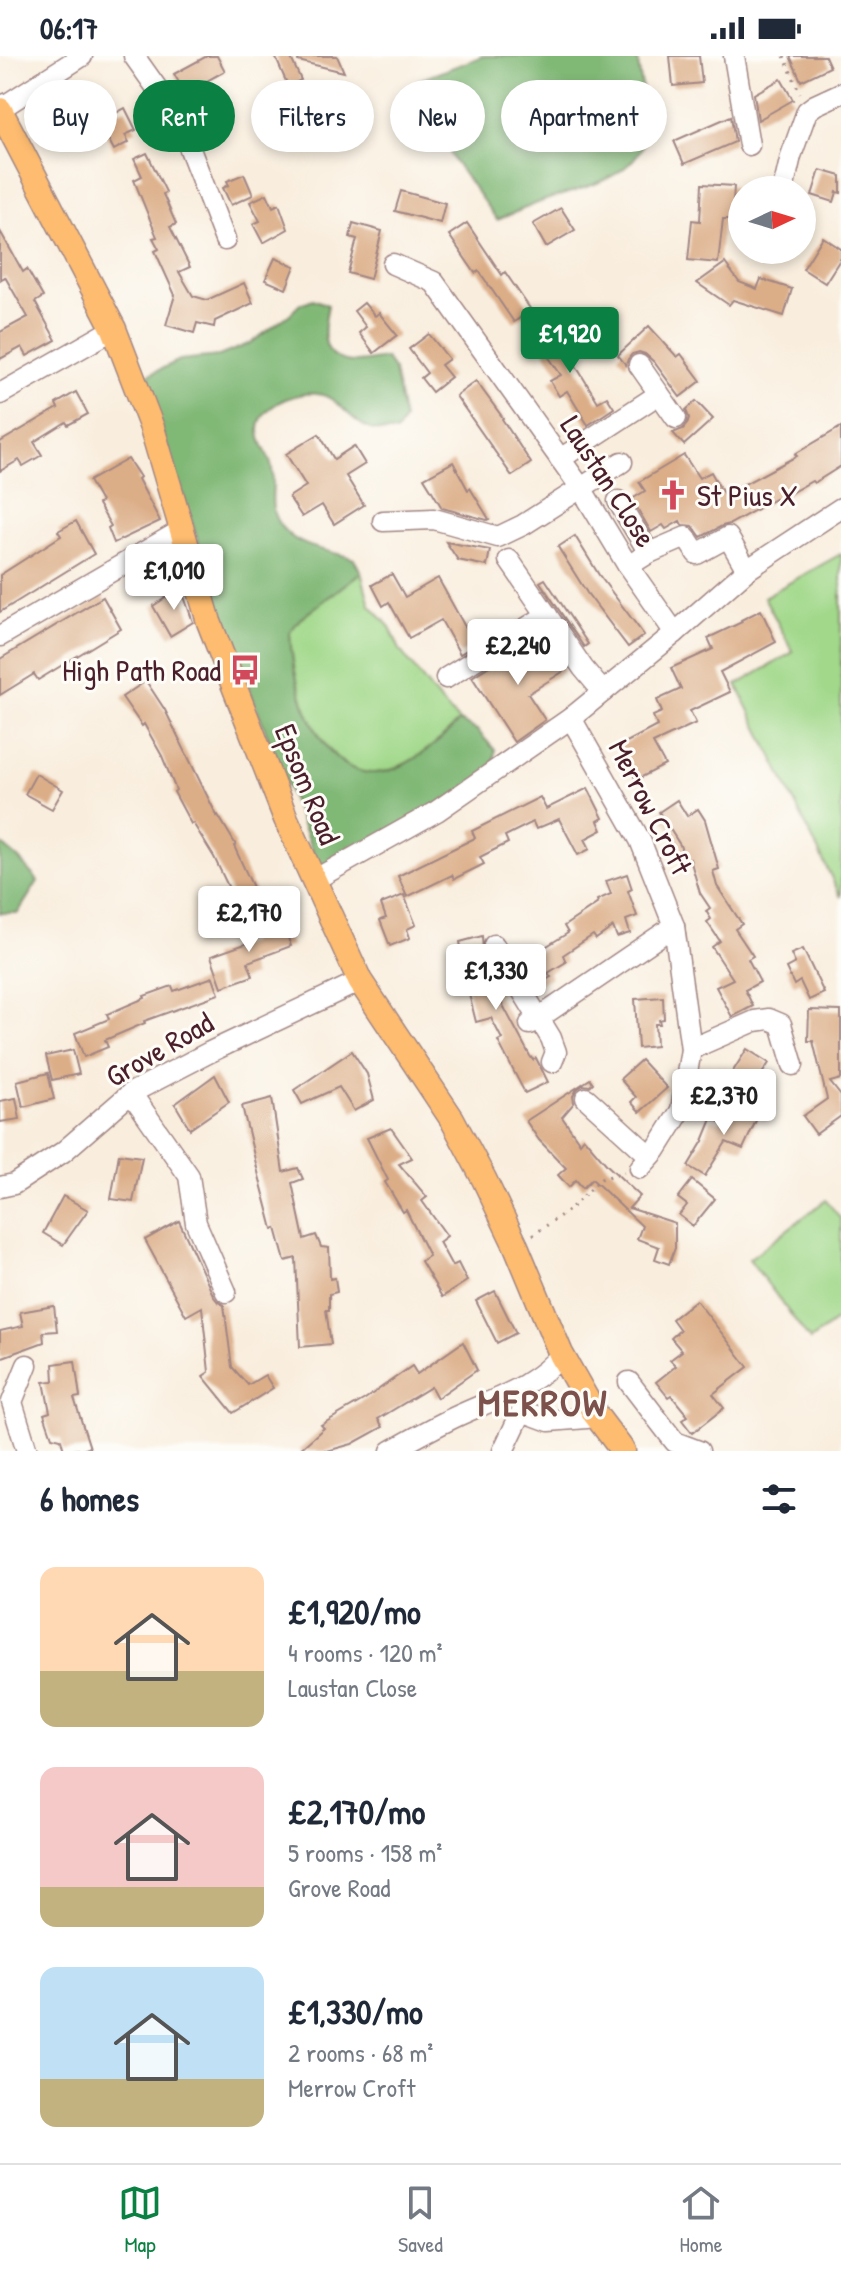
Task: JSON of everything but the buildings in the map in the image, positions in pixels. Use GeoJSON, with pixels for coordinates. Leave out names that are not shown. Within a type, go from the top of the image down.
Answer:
{"type":"FeatureCollection","features":[{"type":"Feature","properties":{"kind":"main road","name":"Epsom Road"},"geometry":{"type":"LineString","coordinates":[[0,108],[114,329],[152,428],[209,622],[286,819],[360,981],[452,1119],[516,1246],[561,1354],[595,1414],[623,1451]]}},
{"type":"Feature","properties":{"kind":"street"},"geometry":{"type":"LineString","coordinates":[[0,108],[82,56]]}},
{"type":"Feature","properties":{"kind":"street"},"geometry":{"type":"LineString","coordinates":[[134,56],[178,118],[225,240]]}},
{"type":"Feature","properties":{"kind":"street"},"geometry":{"type":"LineString","coordinates":[[734,56],[749,145]]}},
{"type":"Feature","properties":{"kind":"street"},"geometry":{"type":"LineString","coordinates":[[786,176],[807,111],[841,93]]}},
{"type":"Feature","properties":{"kind":"street","name":"Laustan Close"},"geometry":{"type":"LineString","coordinates":[[393,264],[434,282],[581,488],[628,566],[675,633]]}},
{"type":"Feature","properties":{"kind":"street"},"geometry":{"type":"LineString","coordinates":[[0,394],[114,329]]}},
{"type":"Feature","properties":{"kind":"street"},"geometry":{"type":"LineString","coordinates":[[639,365],[676,418]]}},
{"type":"Feature","properties":{"kind":"street"},"geometry":{"type":"LineString","coordinates":[[560,459],[659,394]]}},
{"type":"Feature","properties":{"kind":"street"},"geometry":{"type":"LineString","coordinates":[[383,521],[434,519],[498,537],[523,525],[622,462]]}},
{"type":"Feature","properties":{"kind":"street"},"geometry":{"type":"LineString","coordinates":[[618,501],[649,553]]}},
{"type":"Feature","properties":{"kind":"street"},"geometry":{"type":"LineString","coordinates":[[314,880],[437,811],[571,718],[747,570],[841,508]]}},
{"type":"Feature","properties":{"kind":"street"},"geometry":{"type":"LineString","coordinates":[[0,636],[182,530]]}},
{"type":"Feature","properties":{"kind":"street"},"geometry":{"type":"LineString","coordinates":[[628,566],[686,537],[697,554],[728,537],[747,570]]}},
{"type":"Feature","properties":{"kind":"street"},"geometry":{"type":"LineString","coordinates":[[509,560],[603,692]]}},
{"type":"Feature","properties":{"kind":"street"},"geometry":{"type":"LineString","coordinates":[[446,678],[547,615]]}},
{"type":"Feature","properties":{"kind":"street","name":"Merrow Croft"},"geometry":{"type":"LineString","coordinates":[[571,718],[640,840],[674,926],[691,1049],[681,1110],[645,1162]]}},
{"type":"Feature","properties":{"kind":"street"},"geometry":{"type":"LineString","coordinates":[[535,1021],[674,926]]}},
{"type":"Feature","properties":{"kind":"street"},"geometry":{"type":"LineString","coordinates":[[494,945],[535,1021],[556,1052],[552,1062]]}},
{"type":"Feature","properties":{"kind":"street","name":"Grove Road"},"geometry":{"type":"LineString","coordinates":[[0,1187],[14,1184],[63,1152],[131,1093],[360,981]]}},
{"type":"Feature","properties":{"kind":"street"},"geometry":{"type":"LineString","coordinates":[[691,1049],[755,1021],[769,1019],[781,1024],[793,1065]]}},
{"type":"Feature","properties":{"kind":"street"},"geometry":{"type":"LineString","coordinates":[[131,1093],[189,1176],[196,1223],[226,1292]]}},
{"type":"Feature","properties":{"kind":"street"},"geometry":{"type":"LineString","coordinates":[[586,1098],[645,1162]]}},
{"type":"Feature","properties":{"kind":"street"},"geometry":{"type":"LineString","coordinates":[[391,1451],[453,1418],[509,1394],[554,1363],[561,1354]]}},
{"type":"Feature","properties":{"kind":"street"},"geometry":{"type":"LineString","coordinates":[[27,1365],[12,1402],[27,1451]]}},
{"type":"Feature","properties":{"kind":"street"},"geometry":{"type":"LineString","coordinates":[[629,1382],[675,1442],[699,1451]]}},
{"type":"Feature","properties":{"kind":"street"},"geometry":{"type":"LineString","coordinates":[[509,1394],[522,1411],[549,1421],[587,1418],[595,1414]]}},
{"type":"Feature","properties":{"kind":"street"},"geometry":{"type":"LineString","coordinates":[[503,1451],[522,1411]]}},
{"type":"Feature","properties":{"kind":"path"},"geometry":{"type":"LineString","coordinates":[[784,56],[807,111]]}},
{"type":"Feature","properties":{"kind":"path"},"geometry":{"type":"LineString","coordinates":[[516,1246],[570,1209],[601,1179],[645,1162]]}},
{"type":"Feature","properties":{"kind":"green space"},"geometry":{"type":"Polygon","coordinates":[[[483,56],[638,56],[640,80],[501,80],[501,152],[638,152],[633,160],[607,179],[497,220],[450,152],[485,152],[485,80],[419,80],[483,56]]]}},
{"type":"Feature","properties":{"kind":"green space"},"geometry":{"type":"Polygon","coordinates":[[[313,299],[328,305],[324,333],[333,355],[352,362],[385,358],[394,370],[404,420],[396,432],[373,430],[354,419],[330,398],[304,394],[277,403],[260,422],[261,441],[272,469],[272,502],[279,524],[301,543],[354,559],[361,572],[300,619],[290,632],[295,672],[310,718],[334,755],[351,768],[370,773],[394,769],[419,756],[459,721],[477,730],[495,750],[493,772],[322,876],[231,642],[144,377],[180,360],[219,356],[251,343],[300,304],[313,299]]]}},
{"type":"Feature","properties":{"kind":"green space"},"geometry":{"type":"Polygon","coordinates":[[[841,554],[841,897],[737,685],[793,652],[764,597],[841,554]]]}},
{"type":"Feature","properties":{"kind":"green space"},"geometry":{"type":"Polygon","coordinates":[[[361,572],[370,605],[390,627],[400,650],[459,721],[419,756],[394,769],[370,773],[351,768],[334,755],[321,738],[301,695],[290,632],[300,619],[361,572]]]}},
{"type":"Feature","properties":{"kind":"green space"},"geometry":{"type":"Polygon","coordinates":[[[0,843],[38,881],[18,913],[0,913],[0,843]]]}},
{"type":"Feature","properties":{"kind":"green space"},"geometry":{"type":"Polygon","coordinates":[[[826,1200],[841,1219],[841,1317],[810,1340],[749,1259],[826,1200]]]}},
{"type":"Feature","properties":{"kind":"place","name":"St Pius X"},"geometry":{"type":"Point","coordinates":[673,495]}},
{"type":"Feature","properties":{"kind":"place","name":"High Path Road"},"geometry":{"type":"Point","coordinates":[245,670]}},
{"type":"Feature","properties":{"kind":"district","name":"MERROW"},"geometry":{"type":"Point","coordinates":[543,1402]}}]}
